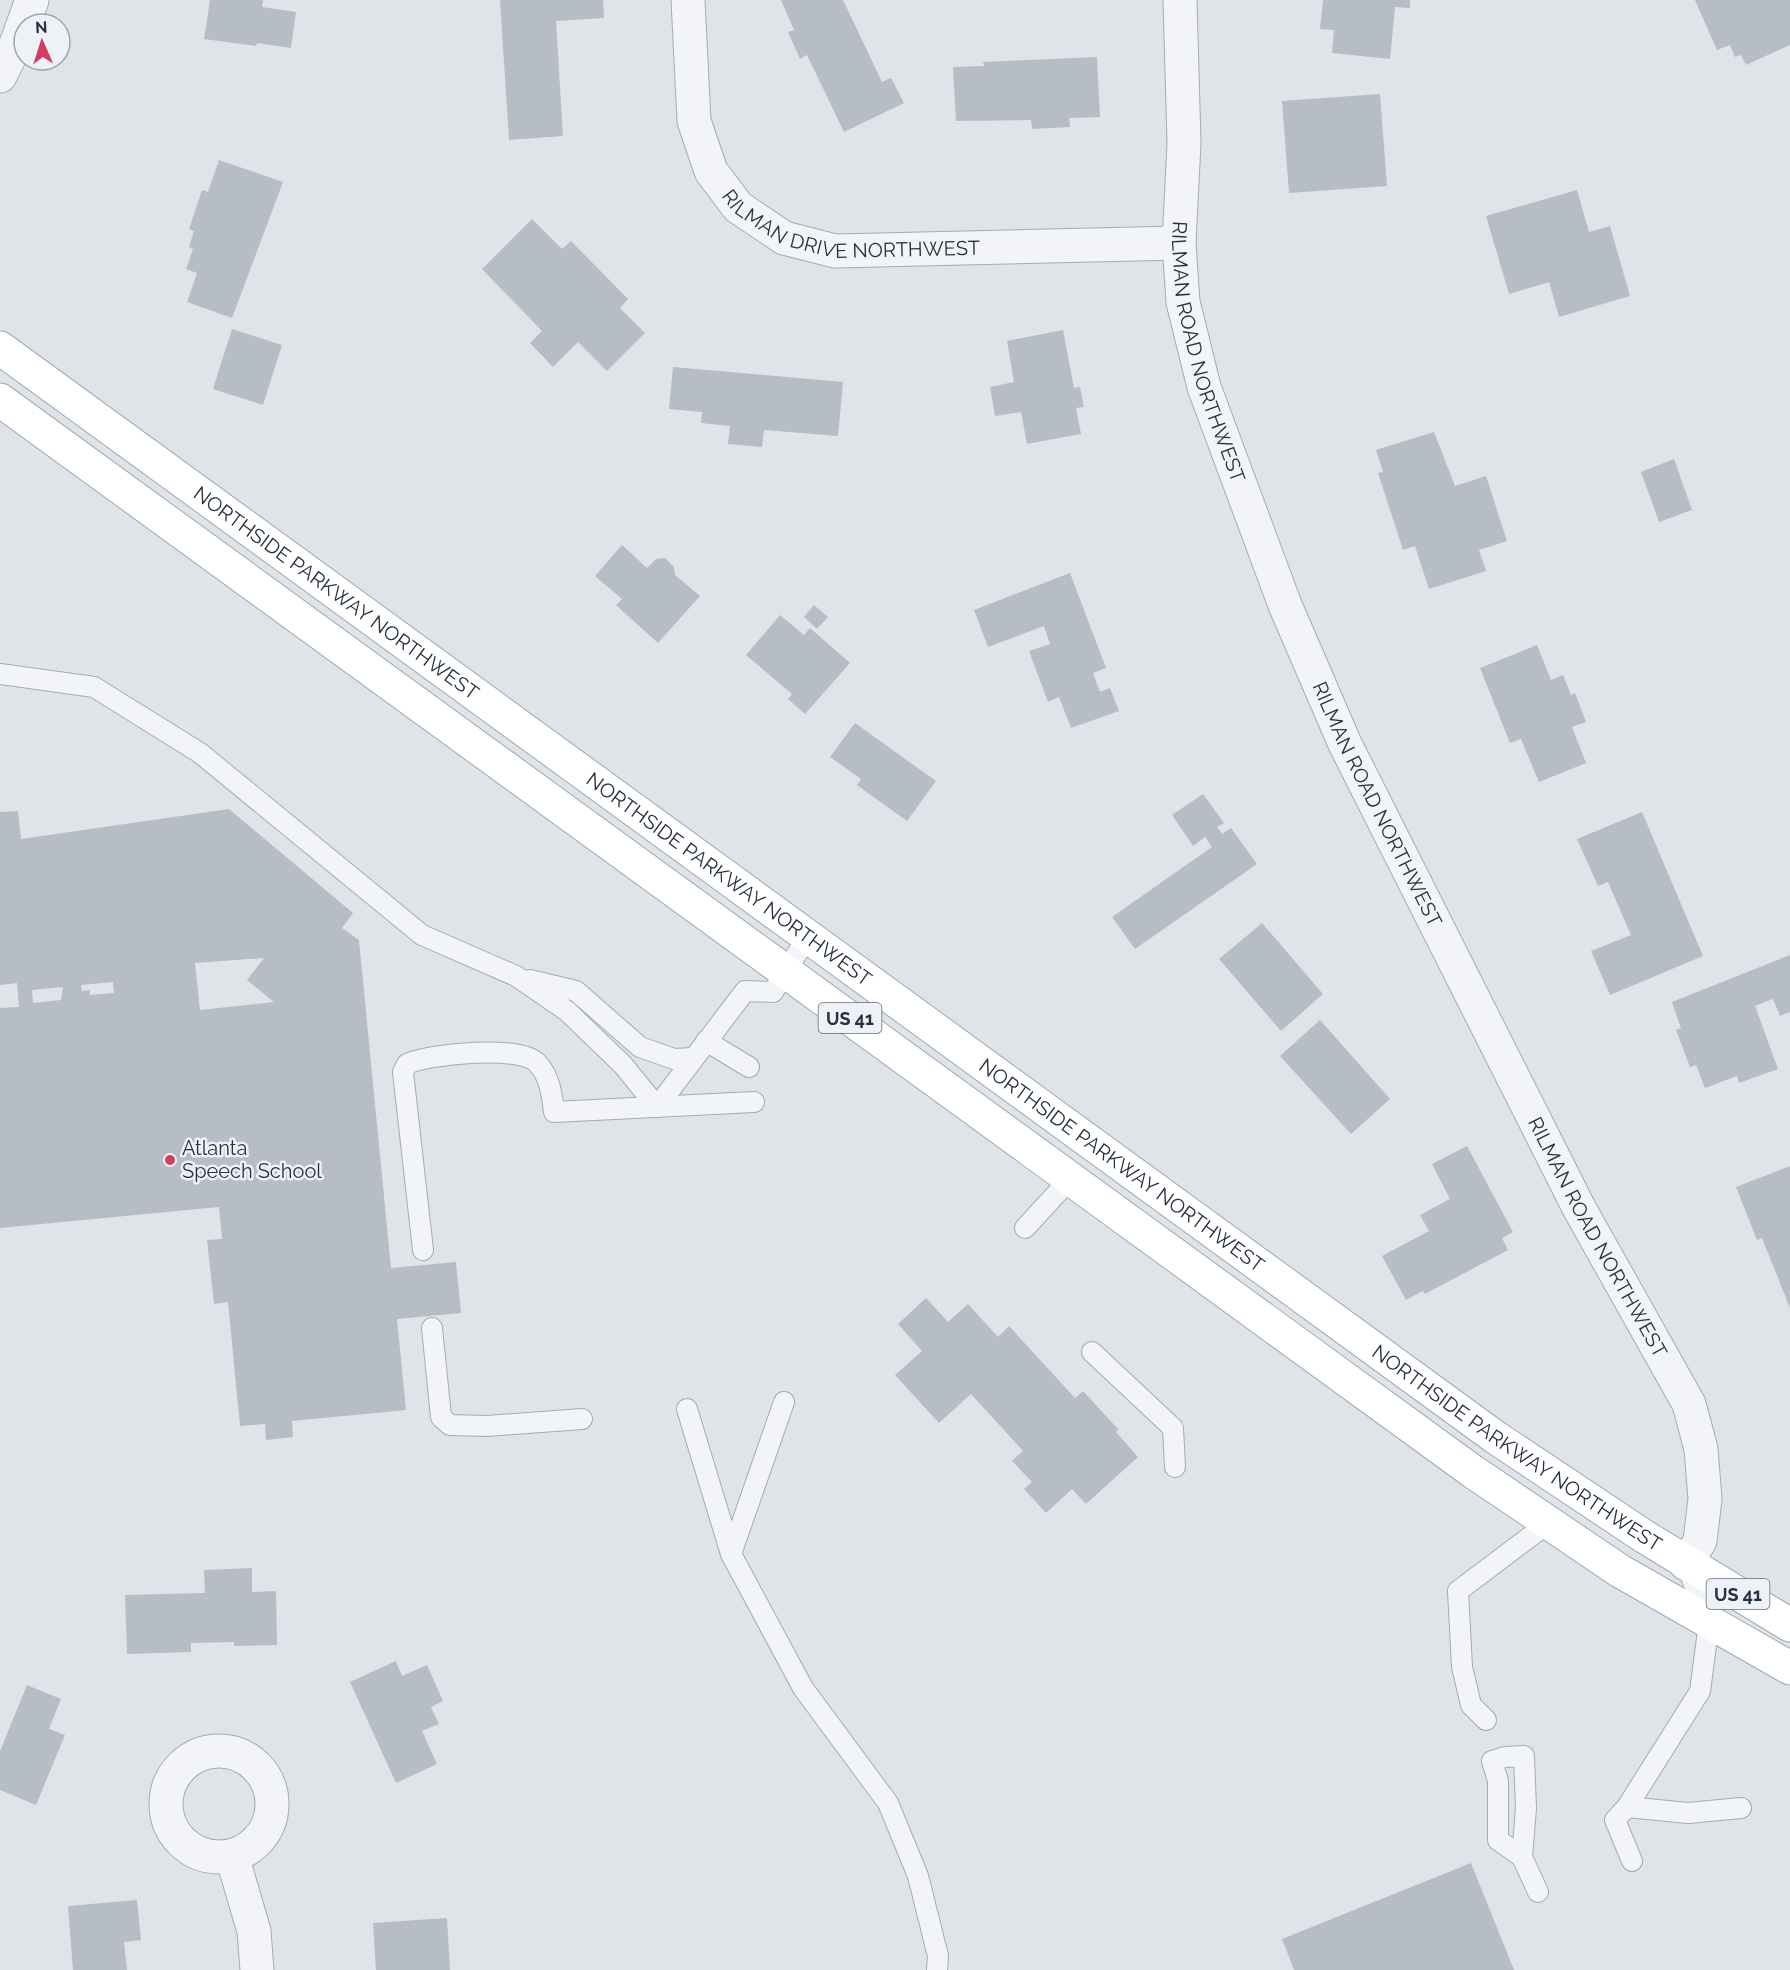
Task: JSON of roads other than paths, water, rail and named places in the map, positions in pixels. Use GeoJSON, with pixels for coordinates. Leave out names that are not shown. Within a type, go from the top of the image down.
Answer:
{"type":"FeatureCollection","features":[{"type":"Feature","properties":{"kind":"main road","name":"NORTHSIDE PARKWAY NORTHWEST"},"geometry":{"type":"LineString","coordinates":[[0,348],[1496,1437],[1589,1502],[1686,1564],[1790,1625]]}},
{"type":"Feature","properties":{"kind":"main road","name":"NORTHSIDE PARKWAY NORTHWEST"},"geometry":{"type":"LineString","coordinates":[[0,400],[780,982],[1070,1179],[1547,1524],[1709,1623],[1790,1668]]}},
{"type":"Feature","properties":{"kind":"street"},"geometry":{"type":"LineString","coordinates":[[0,76],[16,44],[32,0]]}},
{"type":"Feature","properties":{"kind":"street","name":"RILMAN DRIVE NORTHWEST"},"geometry":{"type":"LineString","coordinates":[[688,0],[694,120],[711,171],[738,207],[784,238],[835,251],[1179,243]]}},
{"type":"Feature","properties":{"kind":"street","name":"RILMAN ROAD NORTHWEST"},"geometry":{"type":"LineString","coordinates":[[1180,0],[1184,143],[1179,243],[1183,302],[1204,387],[1285,605],[1345,744],[1579,1208],[1689,1404],[1701,1449],[1705,1499],[1700,1541],[1686,1564]]}},
{"type":"Feature","properties":{"kind":"street"},"geometry":{"type":"LineString","coordinates":[[232,1856],[254,1931],[257,1970]]}},
{"type":"Feature","properties":{"kind":"lane"},"geometry":{"type":"LineString","coordinates":[[0,674],[94,687],[201,753],[422,935],[516,976],[576,991],[640,1047],[674,1059],[693,1058]]}},
{"type":"Feature","properties":{"kind":"lane"},"geometry":{"type":"LineString","coordinates":[[657,1107],[745,992],[780,982],[808,936]]}},
{"type":"Feature","properties":{"kind":"lane"},"geometry":{"type":"LineString","coordinates":[[516,976],[567,1011],[623,1065],[657,1107]]}},
{"type":"Feature","properties":{"kind":"lane"},"geometry":{"type":"LineString","coordinates":[[706,1041],[749,1067]]}},
{"type":"Feature","properties":{"kind":"lane"},"geometry":{"type":"LineString","coordinates":[[423,1250],[403,1072],[407,1064],[419,1058],[512,1053],[538,1063],[551,1087],[554,1112],[754,1102]]}},
{"type":"Feature","properties":{"kind":"lane"},"geometry":{"type":"LineString","coordinates":[[1025,1228],[1070,1179]]}},
{"type":"Feature","properties":{"kind":"lane"},"geometry":{"type":"LineString","coordinates":[[432,1328],[441,1416],[450,1425],[487,1426],[582,1419]]}},
{"type":"Feature","properties":{"kind":"lane"},"geometry":{"type":"LineString","coordinates":[[1092,1352],[1173,1428],[1175,1467]]}},
{"type":"Feature","properties":{"kind":"lane"},"geometry":{"type":"LineString","coordinates":[[731,1554],[784,1402]]}},
{"type":"Feature","properties":{"kind":"lane"},"geometry":{"type":"LineString","coordinates":[[687,1409],[731,1554],[803,1688],[888,1803],[918,1876],[938,1956],[937,1970]]}},
{"type":"Feature","properties":{"kind":"lane"},"geometry":{"type":"LineString","coordinates":[[1486,1720],[1471,1705],[1462,1666],[1458,1591],[1547,1524]]}},
{"type":"Feature","properties":{"kind":"lane"},"geometry":{"type":"LineString","coordinates":[[1632,1861],[1615,1820],[1627,1808],[1700,1691],[1709,1623],[1686,1564]]}},
{"type":"Feature","properties":{"kind":"lane"},"geometry":{"type":"LineString","coordinates":[[1522,1857],[1498,1840],[1498,1781],[1492,1761],[1505,1756],[1524,1756],[1526,1808],[1522,1857],[1538,1892]]}},
{"type":"Feature","properties":{"kind":"lane"},"geometry":{"type":"LineString","coordinates":[[1627,1808],[1688,1813],[1742,1808]]}},
{"type":"Feature","properties":{"kind":"place","name":"Atlanta Speech School"},"geometry":{"type":"Point","coordinates":[170,1160]}}]}
